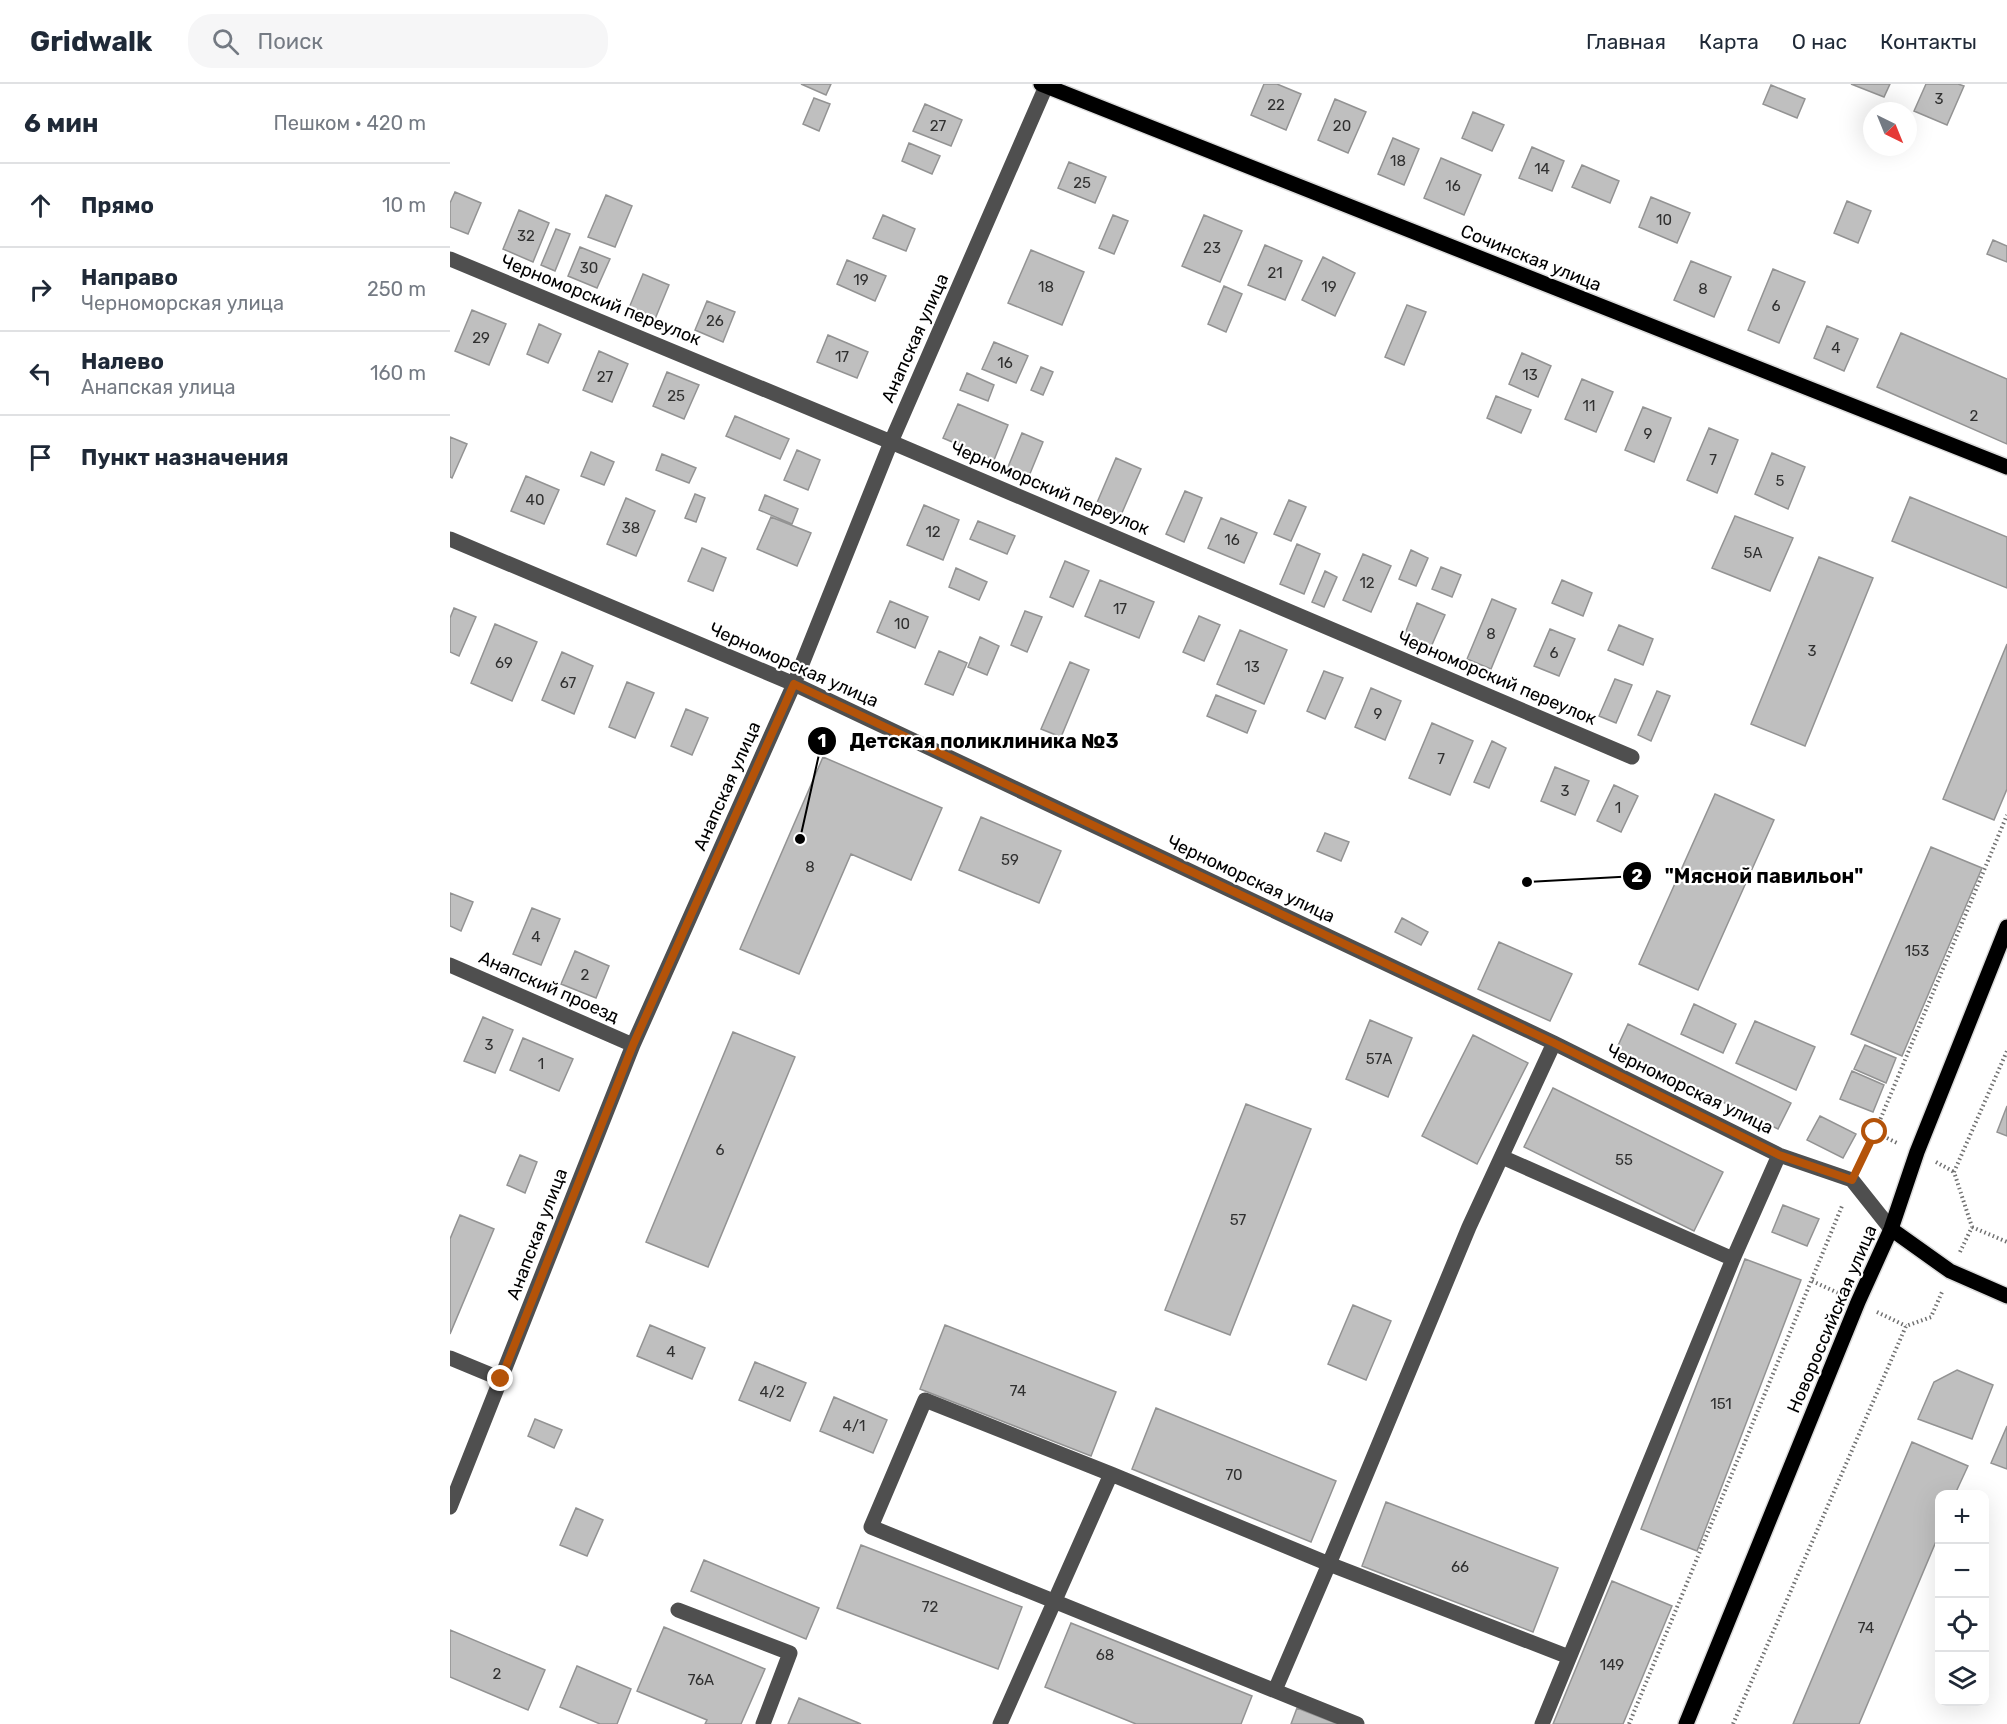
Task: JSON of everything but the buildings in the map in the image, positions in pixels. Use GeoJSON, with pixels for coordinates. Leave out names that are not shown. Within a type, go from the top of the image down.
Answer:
{"type":"FeatureCollection","features":[{"type":"Feature","properties":{"kind":"main road","name":"Сочинская улица"},"geometry":{"type":"LineString","coordinates":[[1045,85],[2007,467]]}},
{"type":"Feature","properties":{"kind":"main road","name":"Новороссийская улица"},"geometry":{"type":"LineString","coordinates":[[1686,1724],[1858,1302],[1891,1229],[1917,1152],[2007,927]]}},
{"type":"Feature","properties":{"kind":"main road"},"geometry":{"type":"LineString","coordinates":[[1891,1229],[1950,1271],[2007,1296]]}},
{"type":"Feature","properties":{"kind":"street","name":"Анапская улица"},"geometry":{"type":"LineString","coordinates":[[450,1507],[633,1045],[794,684],[891,442],[1045,85]]}},
{"type":"Feature","properties":{"kind":"street","name":"Черноморский переулок"},"geometry":{"type":"LineString","coordinates":[[450,259],[891,442],[1632,756]]}},
{"type":"Feature","properties":{"kind":"street","name":"Черноморская улица"},"geometry":{"type":"LineString","coordinates":[[450,539],[794,684],[1554,1043],[1779,1155],[1852,1180]]}},
{"type":"Feature","properties":{"kind":"street","name":"Анапский проезд"},"geometry":{"type":"LineString","coordinates":[[450,965],[633,1045]]}},
{"type":"Feature","properties":{"kind":"street"},"geometry":{"type":"LineString","coordinates":[[1275,1690],[1469,1227],[1554,1043]]}},
{"type":"Feature","properties":{"kind":"street"},"geometry":{"type":"LineString","coordinates":[[1542,1724],[1733,1259],[1779,1155]]}},
{"type":"Feature","properties":{"kind":"street"},"geometry":{"type":"LineString","coordinates":[[1502,1158],[1733,1259]]}},
{"type":"Feature","properties":{"kind":"street"},"geometry":{"type":"LineString","coordinates":[[1852,1180],[1891,1229]]}},
{"type":"Feature","properties":{"kind":"street"},"geometry":{"type":"LineString","coordinates":[[450,1358],[501,1379]]}},
{"type":"Feature","properties":{"kind":"street"},"geometry":{"type":"LineString","coordinates":[[1357,1724],[871,1527],[925,1400],[1329,1564],[1569,1657]]}},
{"type":"Feature","properties":{"kind":"street"},"geometry":{"type":"LineString","coordinates":[[1000,1724],[1111,1474]]}},
{"type":"Feature","properties":{"kind":"street"},"geometry":{"type":"LineString","coordinates":[[678,1610],[790,1653],[763,1724]]}},
{"type":"Feature","properties":{"kind":"path"},"geometry":{"type":"LineString","coordinates":[[1629,1724],[1852,1180],[1875,1132],[2007,815]]}},
{"type":"Feature","properties":{"kind":"path"},"geometry":{"type":"LineString","coordinates":[[1733,1724],[1906,1326],[1931,1317],[1972,1227],[1954,1172],[2007,1051]]}},
{"type":"Feature","properties":{"kind":"path"},"geometry":{"type":"LineString","coordinates":[[1972,1227],[2007,1242]]}},
{"type":"Feature","properties":{"kind":"place","name":"Детская поликлиника №3"},"geometry":{"type":"Point","coordinates":[800,839]}},
{"type":"Feature","properties":{"kind":"place","name":"\"Мясной павильон\""},"geometry":{"type":"Point","coordinates":[1527,882]}},
{"type":"Feature","properties":{"kind":"route"},"geometry":{"type":"LineString","coordinates":[[501,1379],[633,1045],[794,684],[1554,1043],[1779,1155],[1852,1180],[1875,1132]]}}]}
